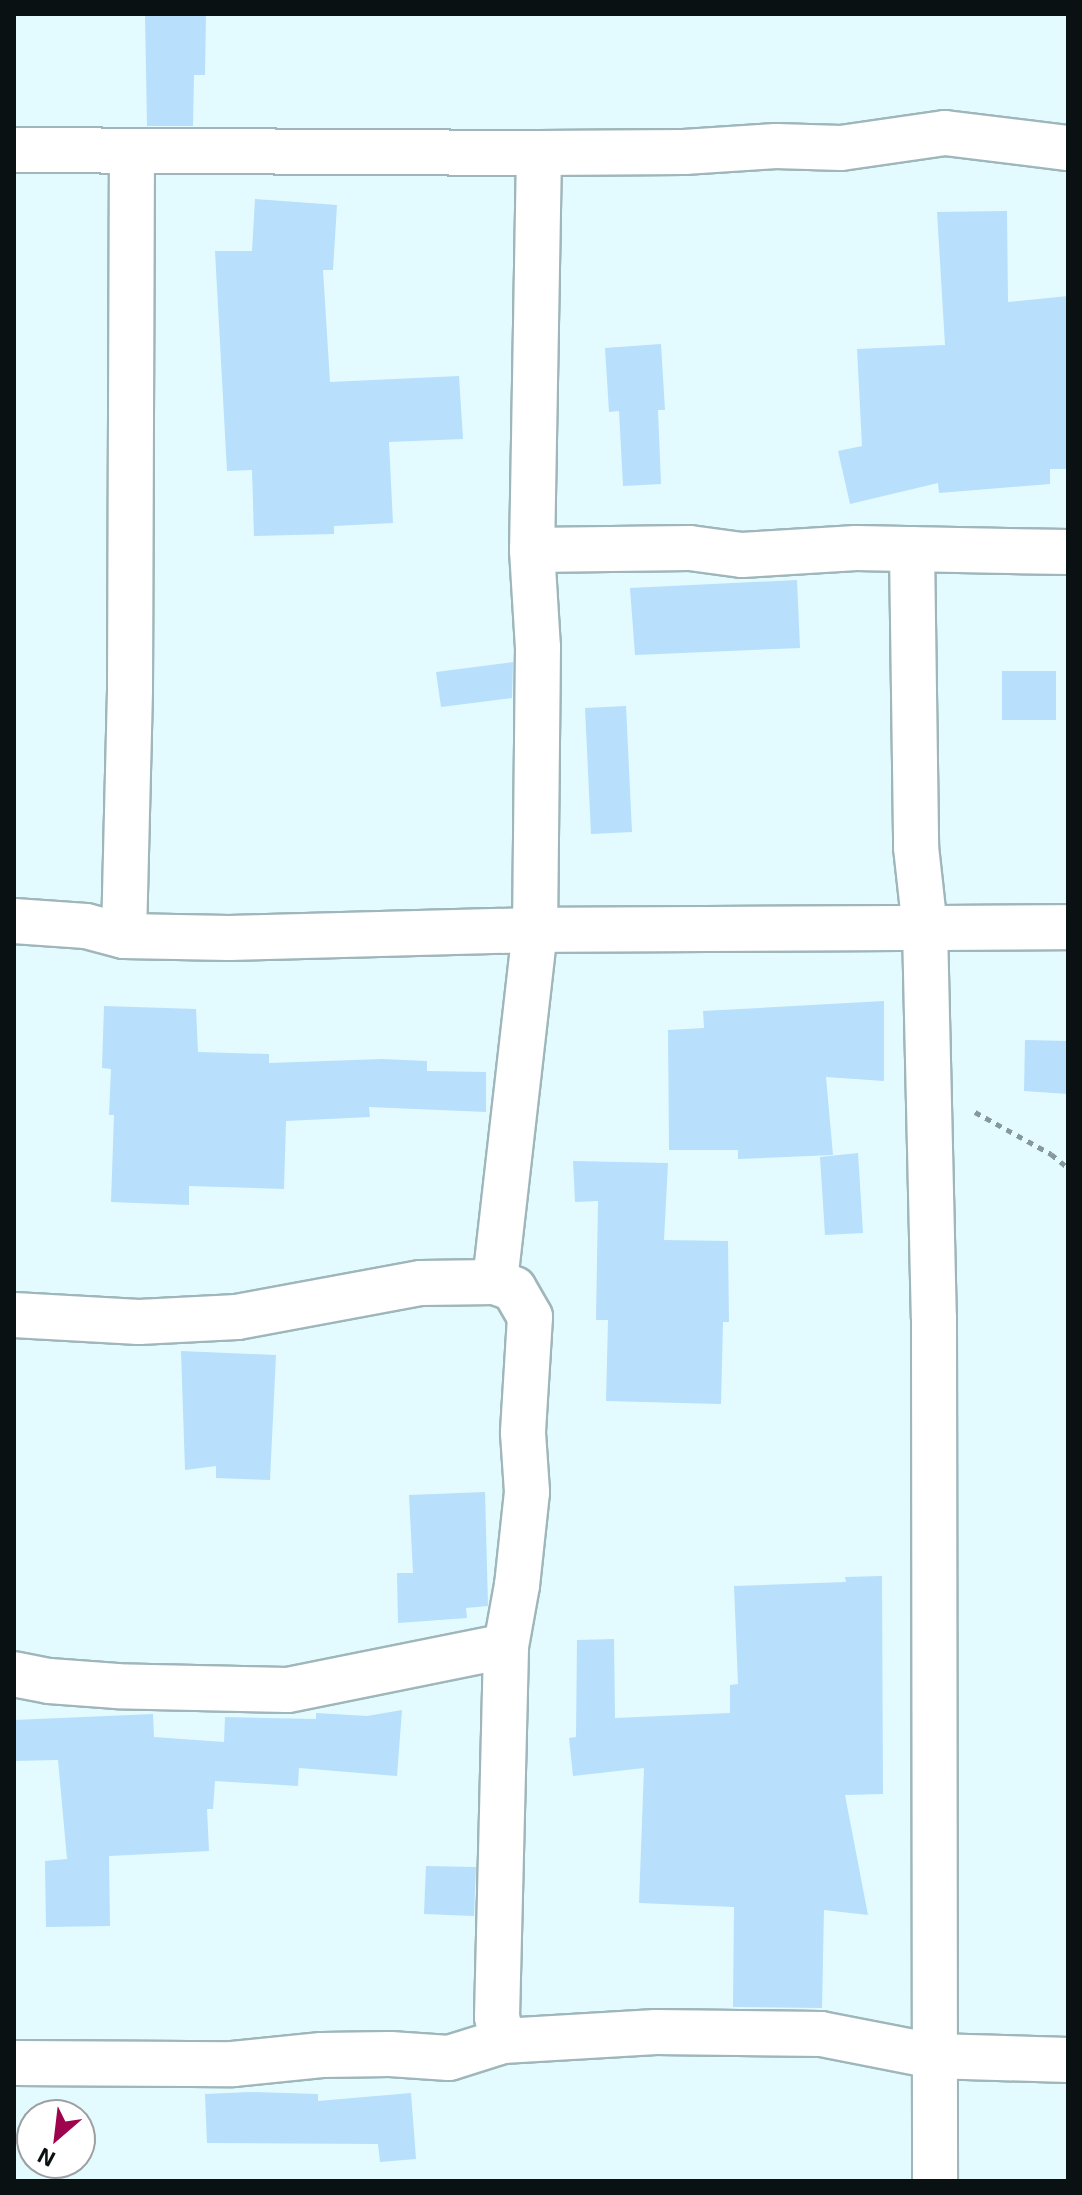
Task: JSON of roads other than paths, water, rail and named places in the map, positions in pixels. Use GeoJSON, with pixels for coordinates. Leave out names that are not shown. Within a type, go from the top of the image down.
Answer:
{"type":"FeatureCollection","features":[{"type":"Feature","properties":{"kind":"street"},"geometry":{"type":"LineString","coordinates":[[14,150],[684,152],[776,146],[841,148],[945,133],[1068,148]]}},
{"type":"Feature","properties":{"kind":"street"},"geometry":{"type":"LineString","coordinates":[[124,936],[130,689],[132,152]]}},
{"type":"Feature","properties":{"kind":"street"},"geometry":{"type":"LineString","coordinates":[[495,1282],[535,930],[538,647],[532,550],[539,153]]}},
{"type":"Feature","properties":{"kind":"street"},"geometry":{"type":"LineString","coordinates":[[532,550],[690,548],[742,555],[912,549],[1068,552]]}},
{"type":"Feature","properties":{"kind":"street"},"geometry":{"type":"LineString","coordinates":[[912,549],[916,847],[925,928],[934,1318],[935,2181]]}},
{"type":"Feature","properties":{"kind":"street"},"geometry":{"type":"LineString","coordinates":[[14,921],[86,926],[124,936],[229,938],[535,930],[1068,927]]}},
{"type":"Feature","properties":{"kind":"street"},"geometry":{"type":"LineString","coordinates":[[14,1315],[139,1322],[237,1317],[421,1283],[495,1282],[514,1289],[530,1317],[523,1433],[527,1492],[517,1585],[506,1646],[497,2002],[497,2025],[503,2041]]}},
{"type":"Feature","properties":{"kind":"street"},"geometry":{"type":"LineString","coordinates":[[14,1674],[49,1681],[117,1686],[287,1690],[506,1646]]}},
{"type":"Feature","properties":{"kind":"street"},"geometry":{"type":"LineString","coordinates":[[14,2063],[233,2064],[322,2055],[390,2054],[449,2058],[503,2041],[656,2032],[821,2034],[933,2056],[1068,2060]]}}]}
